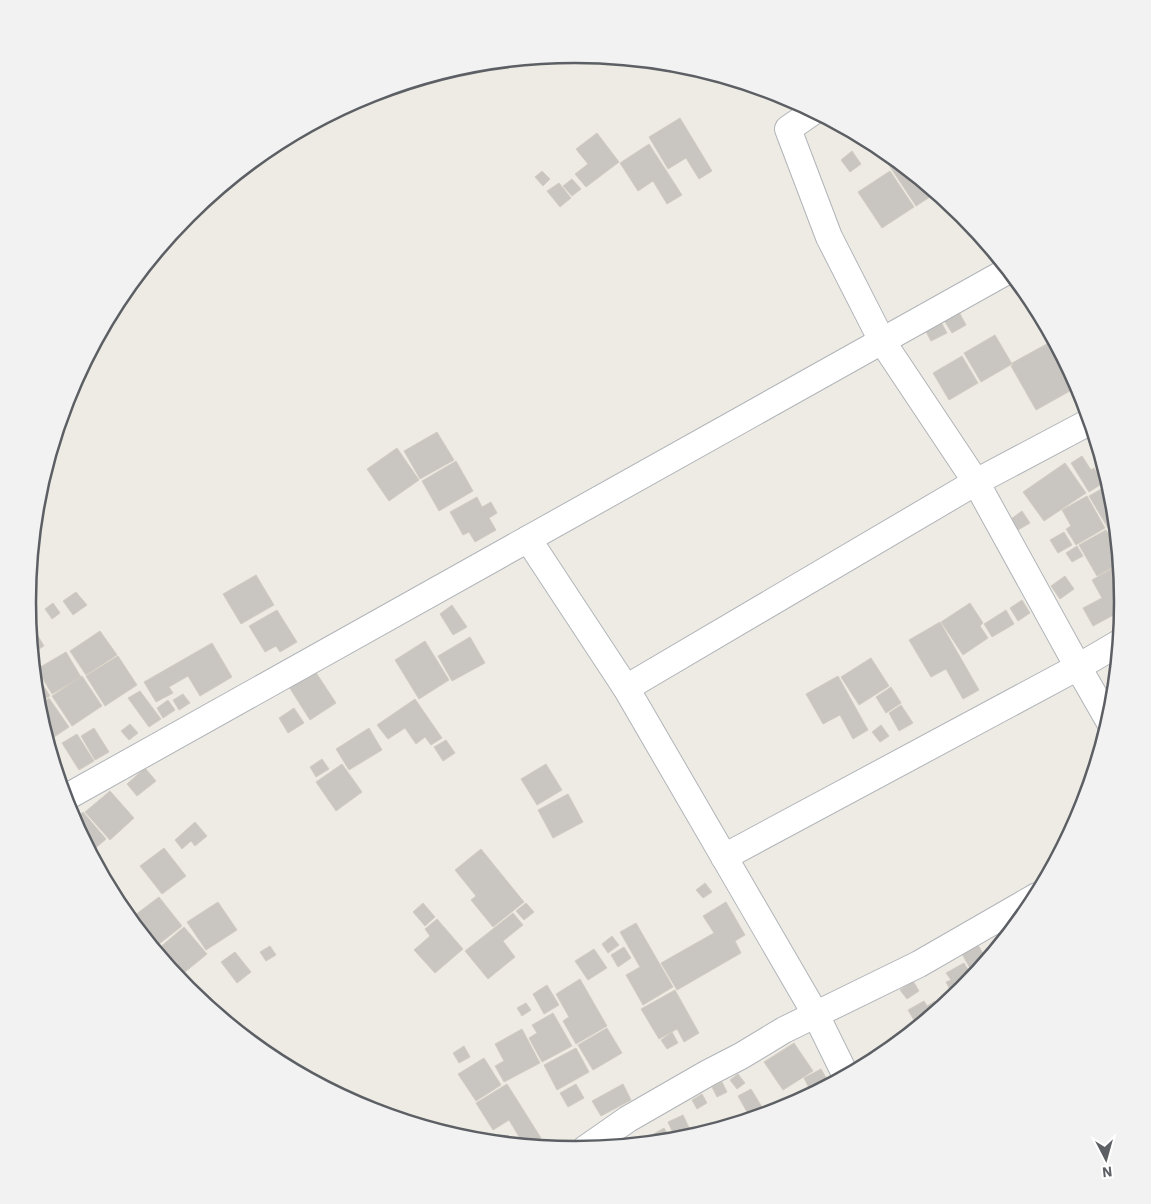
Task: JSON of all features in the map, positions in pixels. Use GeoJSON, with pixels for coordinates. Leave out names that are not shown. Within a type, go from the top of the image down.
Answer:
{"type":"FeatureCollection","features":[{"type":"Feature","properties":{"kind":"street"},"geometry":{"type":"LineString","coordinates":[[808,115],[788,129],[829,238],[882,341],[976,482],[1103,711]]}},
{"type":"Feature","properties":{"kind":"street"},"geometry":{"type":"LineString","coordinates":[[72,794],[1003,274]]}},
{"type":"Feature","properties":{"kind":"street"},"geometry":{"type":"LineString","coordinates":[[626,688],[976,482],[1084,424]]}},
{"type":"Feature","properties":{"kind":"street"},"geometry":{"type":"LineString","coordinates":[[528,539],[626,688],[816,1015],[843,1070]]}},
{"type":"Feature","properties":{"kind":"street"},"geometry":{"type":"LineString","coordinates":[[724,856],[1113,647]]}},
{"type":"Feature","properties":{"kind":"street"},"geometry":{"type":"LineString","coordinates":[[597,1140],[628,1119],[784,1030],[919,964],[1022,905]]}},
{"type":"Feature","properties":{"kind":"building"},"geometry":{"type":"Polygon","coordinates":[[[680,118],[712,171],[699,179],[686,158],[668,169],[649,137],[680,118]]]}},
{"type":"Feature","properties":{"kind":"building"},"geometry":{"type":"Polygon","coordinates":[[[597,133],[619,162],[586,187],[575,174],[588,164],[576,149],[597,133]]]}},
{"type":"Feature","properties":{"kind":"building"},"geometry":{"type":"Polygon","coordinates":[[[649,144],[682,195],[667,204],[653,181],[638,191],[620,163],[649,144]]]}},
{"type":"Feature","properties":{"kind":"building"},"geometry":{"type":"Polygon","coordinates":[[[852,151],[861,164],[850,172],[841,160],[852,151]]]}},
{"type":"Feature","properties":{"kind":"building"},"geometry":{"type":"Polygon","coordinates":[[[887,162],[931,197],[916,206],[887,162]]]}},
{"type":"Feature","properties":{"kind":"building"},"geometry":{"type":"Polygon","coordinates":[[[542,171],[550,179],[543,186],[535,177],[542,171]]]}},
{"type":"Feature","properties":{"kind":"building"},"geometry":{"type":"Polygon","coordinates":[[[890,171],[914,207],[882,228],[858,192],[890,171]]]}},
{"type":"Feature","properties":{"kind":"building"},"geometry":{"type":"Polygon","coordinates":[[[572,179],[581,189],[572,196],[563,186],[572,179]]]}},
{"type":"Feature","properties":{"kind":"building"},"geometry":{"type":"Polygon","coordinates":[[[559,183],[571,198],[560,207],[547,191],[559,183]]]}},
{"type":"Feature","properties":{"kind":"building"},"geometry":{"type":"Polygon","coordinates":[[[957,308],[966,325],[952,333],[942,317],[957,308]]]}},
{"type":"Feature","properties":{"kind":"building"},"geometry":{"type":"Polygon","coordinates":[[[940,320],[947,333],[931,341],[924,328],[940,320]]]}},
{"type":"Feature","properties":{"kind":"building"},"geometry":{"type":"Polygon","coordinates":[[[995,335],[1012,364],[981,382],[964,353],[995,335]]]}},
{"type":"Feature","properties":{"kind":"building"},"geometry":{"type":"Polygon","coordinates":[[[1049,343],[1071,390],[1036,410],[1011,366],[1013,365],[1012,363],[1049,343]]]}},
{"type":"Feature","properties":{"kind":"building"},"geometry":{"type":"Polygon","coordinates":[[[962,356],[978,383],[949,400],[933,373],[962,356]]]}},
{"type":"Feature","properties":{"kind":"building"},"geometry":{"type":"Polygon","coordinates":[[[437,432],[454,460],[420,479],[404,451],[437,432]]]}},
{"type":"Feature","properties":{"kind":"building"},"geometry":{"type":"Polygon","coordinates":[[[397,448],[419,480],[389,501],[367,469],[397,448]]]}},
{"type":"Feature","properties":{"kind":"building"},"geometry":{"type":"Polygon","coordinates":[[[1082,456],[1091,470],[1094,468],[1101,484],[1089,492],[1071,463],[1082,456]]]}},
{"type":"Feature","properties":{"kind":"building"},"geometry":{"type":"Polygon","coordinates":[[[456,461],[473,491],[439,511],[422,481],[456,461]]]}},
{"type":"Feature","properties":{"kind":"building"},"geometry":{"type":"Polygon","coordinates":[[[1065,463],[1086,493],[1044,521],[1023,492],[1065,463]]]}},
{"type":"Feature","properties":{"kind":"building"},"geometry":{"type":"Polygon","coordinates":[[[1102,489],[1108,528],[1089,496],[1102,489]]]}},
{"type":"Feature","properties":{"kind":"building"},"geometry":{"type":"Polygon","coordinates":[[[1087,496],[1105,528],[1076,545],[1066,529],[1071,526],[1062,510],[1087,496]]]}},
{"type":"Feature","properties":{"kind":"building"},"geometry":{"type":"Polygon","coordinates":[[[477,497],[482,507],[491,502],[497,513],[489,518],[496,530],[475,542],[469,532],[463,535],[450,512],[477,497]]]}},
{"type":"Feature","properties":{"kind":"building"},"geometry":{"type":"Polygon","coordinates":[[[1022,511],[1030,523],[1018,530],[1011,519],[1022,511]]]}},
{"type":"Feature","properties":{"kind":"building"},"geometry":{"type":"Polygon","coordinates":[[[1106,530],[1111,538],[1114,566],[1097,576],[1079,545],[1106,530]]]}},
{"type":"Feature","properties":{"kind":"building"},"geometry":{"type":"Polygon","coordinates":[[[1064,532],[1072,545],[1058,553],[1050,540],[1064,532]]]}},
{"type":"Feature","properties":{"kind":"building"},"geometry":{"type":"Polygon","coordinates":[[[1077,546],[1083,556],[1072,562],[1066,553],[1077,546]]]}},
{"type":"Feature","properties":{"kind":"building"},"geometry":{"type":"Polygon","coordinates":[[[1114,567],[1115,614],[1093,626],[1083,608],[1102,598],[1092,580],[1114,567]]]}},
{"type":"Feature","properties":{"kind":"building"},"geometry":{"type":"Polygon","coordinates":[[[256,575],[274,605],[241,624],[223,594],[256,575]]]}},
{"type":"Feature","properties":{"kind":"building"},"geometry":{"type":"Polygon","coordinates":[[[1065,576],[1074,589],[1060,599],[1051,586],[1065,576]]]}},
{"type":"Feature","properties":{"kind":"building"},"geometry":{"type":"Polygon","coordinates":[[[76,592],[87,605],[73,615],[63,601],[76,592]]]}},
{"type":"Feature","properties":{"kind":"building"},"geometry":{"type":"Polygon","coordinates":[[[1022,600],[1030,613],[1018,621],[1010,608],[1022,600]]]}},
{"type":"Feature","properties":{"kind":"building"},"geometry":{"type":"Polygon","coordinates":[[[53,603],[60,613],[52,619],[45,609],[53,603]]]}},
{"type":"Feature","properties":{"kind":"building"},"geometry":{"type":"Polygon","coordinates":[[[970,603],[983,623],[980,626],[988,638],[963,655],[941,622],[970,603]]]}},
{"type":"Feature","properties":{"kind":"building"},"geometry":{"type":"Polygon","coordinates":[[[452,605],[467,627],[453,635],[440,614],[452,605]]]}},
{"type":"Feature","properties":{"kind":"building"},"geometry":{"type":"Polygon","coordinates":[[[277,610],[297,642],[280,652],[276,646],[265,652],[249,626],[277,610]]]}},
{"type":"Feature","properties":{"kind":"building"},"geometry":{"type":"Polygon","coordinates":[[[1006,610],[1014,624],[992,637],[984,624],[1006,610]]]}},
{"type":"Feature","properties":{"kind":"building"},"geometry":{"type":"Polygon","coordinates":[[[940,622],[979,690],[963,699],[946,669],[931,677],[909,640],[940,622]]]}},
{"type":"Feature","properties":{"kind":"building"},"geometry":{"type":"Polygon","coordinates":[[[100,631],[117,655],[86,675],[70,651],[100,631]]]}},
{"type":"Feature","properties":{"kind":"building"},"geometry":{"type":"Polygon","coordinates":[[[37,634],[44,646],[38,649],[37,634]]]}},
{"type":"Feature","properties":{"kind":"building"},"geometry":{"type":"Polygon","coordinates":[[[470,637],[485,663],[452,681],[438,656],[470,637]]]}},
{"type":"Feature","properties":{"kind":"building"},"geometry":{"type":"Polygon","coordinates":[[[425,641],[449,680],[419,699],[395,660],[425,641]]]}},
{"type":"Feature","properties":{"kind":"building"},"geometry":{"type":"Polygon","coordinates":[[[212,643],[232,677],[200,696],[188,676],[169,687],[173,693],[156,702],[144,682],[212,643]]]}},
{"type":"Feature","properties":{"kind":"building"},"geometry":{"type":"Polygon","coordinates":[[[66,652],[81,677],[52,694],[42,677],[40,667],[66,652]]]}},
{"type":"Feature","properties":{"kind":"building"},"geometry":{"type":"Polygon","coordinates":[[[118,656],[137,685],[105,706],[86,676],[118,656]]]}},
{"type":"Feature","properties":{"kind":"building"},"geometry":{"type":"Polygon","coordinates":[[[871,658],[889,686],[859,705],[841,677],[871,658]]]}},
{"type":"Feature","properties":{"kind":"building"},"geometry":{"type":"Polygon","coordinates":[[[315,671],[336,703],[310,720],[289,687],[315,671]]]}},
{"type":"Feature","properties":{"kind":"building"},"geometry":{"type":"Polygon","coordinates":[[[82,676],[102,706],[72,726],[52,696],[82,676]]]}},
{"type":"Feature","properties":{"kind":"building"},"geometry":{"type":"Polygon","coordinates":[[[838,676],[868,730],[853,739],[840,715],[823,724],[806,694],[838,676]]]}},
{"type":"Feature","properties":{"kind":"building"},"geometry":{"type":"Polygon","coordinates":[[[43,686],[50,696],[46,698],[43,686]]]}},
{"type":"Feature","properties":{"kind":"building"},"geometry":{"type":"Polygon","coordinates":[[[891,687],[901,703],[886,713],[876,697],[891,687]]]}},
{"type":"Feature","properties":{"kind":"building"},"geometry":{"type":"Polygon","coordinates":[[[140,691],[161,719],[149,727],[128,698],[140,691]]]}},
{"type":"Feature","properties":{"kind":"building"},"geometry":{"type":"Polygon","coordinates":[[[183,694],[190,703],[179,710],[173,700],[183,694]]]}},
{"type":"Feature","properties":{"kind":"building"},"geometry":{"type":"Polygon","coordinates":[[[49,698],[69,727],[54,737],[47,707],[46,700],[49,698]]]}},
{"type":"Feature","properties":{"kind":"building"},"geometry":{"type":"Polygon","coordinates":[[[415,699],[442,738],[431,745],[425,737],[416,744],[405,728],[388,739],[377,725],[415,699]]]}},
{"type":"Feature","properties":{"kind":"building"},"geometry":{"type":"Polygon","coordinates":[[[168,700],[175,710],[163,718],[157,708],[168,700]]]}},
{"type":"Feature","properties":{"kind":"building"},"geometry":{"type":"Polygon","coordinates":[[[901,705],[913,723],[899,731],[889,713],[901,705]]]}},
{"type":"Feature","properties":{"kind":"building"},"geometry":{"type":"Polygon","coordinates":[[[294,708],[304,723],[288,733],[279,718],[294,708]]]}},
{"type":"Feature","properties":{"kind":"building"},"geometry":{"type":"Polygon","coordinates":[[[130,724],[138,733],[129,740],[121,731],[130,724]]]}},
{"type":"Feature","properties":{"kind":"building"},"geometry":{"type":"Polygon","coordinates":[[[881,725],[889,736],[880,742],[872,732],[881,725]]]}},
{"type":"Feature","properties":{"kind":"building"},"geometry":{"type":"Polygon","coordinates":[[[94,728],[109,752],[95,760],[81,736],[94,728]]]}},
{"type":"Feature","properties":{"kind":"building"},"geometry":{"type":"Polygon","coordinates":[[[369,728],[382,750],[349,770],[336,749],[369,728]]]}},
{"type":"Feature","properties":{"kind":"building"},"geometry":{"type":"Polygon","coordinates":[[[77,734],[94,761],[79,770],[62,743],[77,734]]]}},
{"type":"Feature","properties":{"kind":"building"},"geometry":{"type":"Polygon","coordinates":[[[446,740],[455,753],[443,761],[434,747],[446,740]]]}},
{"type":"Feature","properties":{"kind":"building"},"geometry":{"type":"Polygon","coordinates":[[[322,759],[329,769],[316,777],[310,767],[322,759]]]}},
{"type":"Feature","properties":{"kind":"building"},"geometry":{"type":"Polygon","coordinates":[[[342,764],[362,792],[336,811],[316,782],[342,764]]]}},
{"type":"Feature","properties":{"kind":"building"},"geometry":{"type":"Polygon","coordinates":[[[546,764],[562,790],[537,805],[521,779],[546,764]]]}},
{"type":"Feature","properties":{"kind":"building"},"geometry":{"type":"Polygon","coordinates":[[[145,768],[156,781],[137,796],[127,784],[145,768]]]}},
{"type":"Feature","properties":{"kind":"building"},"geometry":{"type":"Polygon","coordinates":[[[110,791],[134,818],[110,840],[85,812],[110,791]]]}},
{"type":"Feature","properties":{"kind":"building"},"geometry":{"type":"Polygon","coordinates":[[[568,794],[583,822],[553,838],[538,810],[568,794]]]}},
{"type":"Feature","properties":{"kind":"building"},"geometry":{"type":"Polygon","coordinates":[[[83,812],[106,839],[96,848],[92,841],[80,815],[83,812]]]}},
{"type":"Feature","properties":{"kind":"building"},"geometry":{"type":"Polygon","coordinates":[[[195,822],[207,836],[195,846],[191,841],[182,849],[175,840],[195,822]]]}},
{"type":"Feature","properties":{"kind":"building"},"geometry":{"type":"Polygon","coordinates":[[[164,848],[186,876],[162,894],[140,866],[164,848]]]}},
{"type":"Feature","properties":{"kind":"building"},"geometry":{"type":"Polygon","coordinates":[[[481,849],[524,902],[493,927],[471,900],[476,896],[455,870],[481,849]]]}},
{"type":"Feature","properties":{"kind":"building"},"geometry":{"type":"Polygon","coordinates":[[[705,883],[712,892],[703,898],[696,890],[705,883]]]}},
{"type":"Feature","properties":{"kind":"building"},"geometry":{"type":"Polygon","coordinates":[[[159,897],[182,926],[159,944],[136,914],[159,897]]]}},
{"type":"Feature","properties":{"kind":"building"},"geometry":{"type":"Polygon","coordinates":[[[218,902],[237,930],[206,950],[187,922],[218,902]]]}},
{"type":"Feature","properties":{"kind":"building"},"geometry":{"type":"Polygon","coordinates":[[[726,902],[745,935],[735,941],[741,953],[677,990],[661,963],[714,933],[703,916],[726,902]]]}},
{"type":"Feature","properties":{"kind":"building"},"geometry":{"type":"Polygon","coordinates":[[[423,903],[435,917],[425,926],[413,912],[423,903]]]}},
{"type":"Feature","properties":{"kind":"building"},"geometry":{"type":"Polygon","coordinates":[[[526,903],[534,912],[524,920],[516,911],[526,903]]]}},
{"type":"Feature","properties":{"kind":"building"},"geometry":{"type":"Polygon","coordinates":[[[513,913],[523,925],[503,941],[515,957],[488,979],[465,951],[513,913]]]}},
{"type":"Feature","properties":{"kind":"building"},"geometry":{"type":"Polygon","coordinates":[[[437,919],[463,949],[435,973],[414,950],[430,936],[425,929],[437,919]]]}},
{"type":"Feature","properties":{"kind":"building"},"geometry":{"type":"Polygon","coordinates":[[[636,923],[673,987],[643,1005],[626,975],[640,967],[620,932],[636,923]]]}},
{"type":"Feature","properties":{"kind":"building"},"geometry":{"type":"Polygon","coordinates":[[[184,927],[207,954],[184,973],[161,946],[184,927]]]}},
{"type":"Feature","properties":{"kind":"building"},"geometry":{"type":"Polygon","coordinates":[[[612,936],[619,945],[608,953],[602,944],[612,936]]]}},
{"type":"Feature","properties":{"kind":"building"},"geometry":{"type":"Polygon","coordinates":[[[978,945],[984,955],[970,969],[962,954],[978,945]]]}},
{"type":"Feature","properties":{"kind":"building"},"geometry":{"type":"Polygon","coordinates":[[[270,946],[276,955],[266,961],[260,952],[270,946]]]}},
{"type":"Feature","properties":{"kind":"building"},"geometry":{"type":"Polygon","coordinates":[[[624,947],[631,958],[618,967],[611,955],[624,947]]]}},
{"type":"Feature","properties":{"kind":"building"},"geometry":{"type":"Polygon","coordinates":[[[594,949],[607,968],[588,980],[575,961],[594,949]]]}},
{"type":"Feature","properties":{"kind":"building"},"geometry":{"type":"Polygon","coordinates":[[[235,952],[251,972],[237,983],[221,962],[235,952]]]}},
{"type":"Feature","properties":{"kind":"building"},"geometry":{"type":"Polygon","coordinates":[[[964,963],[969,971],[950,989],[946,982],[951,980],[946,973],[964,963]]]}},
{"type":"Feature","properties":{"kind":"building"},"geometry":{"type":"Polygon","coordinates":[[[580,979],[607,1026],[576,1044],[563,1021],[569,1017],[556,994],[580,979]]]}},
{"type":"Feature","properties":{"kind":"building"},"geometry":{"type":"Polygon","coordinates":[[[913,981],[919,991],[907,999],[900,990],[913,981]]]}},
{"type":"Feature","properties":{"kind":"building"},"geometry":{"type":"Polygon","coordinates":[[[547,985],[559,1005],[544,1014],[533,994],[547,985]]]}},
{"type":"Feature","properties":{"kind":"building"},"geometry":{"type":"Polygon","coordinates":[[[675,990],[699,1033],[684,1042],[677,1029],[659,1039],[641,1009],[675,990]]]}},
{"type":"Feature","properties":{"kind":"building"},"geometry":{"type":"Polygon","coordinates":[[[924,1001],[927,1006],[935,1001],[936,1002],[915,1021],[908,1010],[924,1001]]]}},
{"type":"Feature","properties":{"kind":"building"},"geometry":{"type":"Polygon","coordinates":[[[526,1003],[531,1010],[522,1016],[517,1008],[526,1003]]]}},
{"type":"Feature","properties":{"kind":"building"},"geometry":{"type":"Polygon","coordinates":[[[553,1013],[572,1046],[542,1062],[529,1038],[537,1033],[532,1025],[553,1013]]]}},
{"type":"Feature","properties":{"kind":"building"},"geometry":{"type":"Polygon","coordinates":[[[607,1028],[622,1053],[593,1070],[578,1045],[607,1028]]]}},
{"type":"Feature","properties":{"kind":"building"},"geometry":{"type":"Polygon","coordinates":[[[522,1029],[540,1063],[504,1082],[495,1066],[504,1061],[495,1044],[522,1029]]]}},
{"type":"Feature","properties":{"kind":"building"},"geometry":{"type":"Polygon","coordinates":[[[672,1032],[678,1043],[667,1049],[661,1040],[672,1032]]]}},
{"type":"Feature","properties":{"kind":"building"},"geometry":{"type":"Polygon","coordinates":[[[794,1043],[813,1071],[783,1090],[764,1062],[794,1043]]]}},
{"type":"Feature","properties":{"kind":"building"},"geometry":{"type":"Polygon","coordinates":[[[464,1046],[470,1057],[459,1063],[453,1053],[464,1046]]]}},
{"type":"Feature","properties":{"kind":"building"},"geometry":{"type":"Polygon","coordinates":[[[576,1048],[589,1072],[557,1090],[544,1065],[576,1048]]]}},
{"type":"Feature","properties":{"kind":"building"},"geometry":{"type":"Polygon","coordinates":[[[484,1058],[501,1085],[476,1101],[458,1074],[484,1058]]]}},
{"type":"Feature","properties":{"kind":"building"},"geometry":{"type":"Polygon","coordinates":[[[821,1069],[827,1079],[809,1088],[804,1078],[821,1069]]]}},
{"type":"Feature","properties":{"kind":"building"},"geometry":{"type":"Polygon","coordinates":[[[738,1074],[745,1083],[737,1089],[730,1080],[738,1074]]]}},
{"type":"Feature","properties":{"kind":"building"},"geometry":{"type":"Polygon","coordinates":[[[722,1082],[727,1092],[717,1097],[712,1087],[722,1082]]]}},
{"type":"Feature","properties":{"kind":"building"},"geometry":{"type":"Polygon","coordinates":[[[507,1084],[541,1138],[538,1140],[520,1138],[509,1120],[493,1130],[476,1103],[507,1084]]]}},
{"type":"Feature","properties":{"kind":"building"},"geometry":{"type":"Polygon","coordinates":[[[576,1084],[584,1098],[568,1107],[560,1093],[576,1084]]]}},
{"type":"Feature","properties":{"kind":"building"},"geometry":{"type":"Polygon","coordinates":[[[623,1084],[631,1100],[601,1116],[592,1101],[623,1084]]]}},
{"type":"Feature","properties":{"kind":"building"},"geometry":{"type":"Polygon","coordinates":[[[751,1089],[762,1108],[748,1113],[738,1096],[751,1089]]]}},
{"type":"Feature","properties":{"kind":"building"},"geometry":{"type":"Polygon","coordinates":[[[702,1094],[707,1103],[697,1109],[692,1100],[702,1094]]]}},
{"type":"Feature","properties":{"kind":"building"},"geometry":{"type":"Polygon","coordinates":[[[683,1115],[690,1129],[673,1132],[668,1122],[683,1115]]]}},
{"type":"Feature","properties":{"kind":"building"},"geometry":{"type":"Polygon","coordinates":[[[664,1128],[667,1133],[649,1136],[664,1128]]]}}]}
